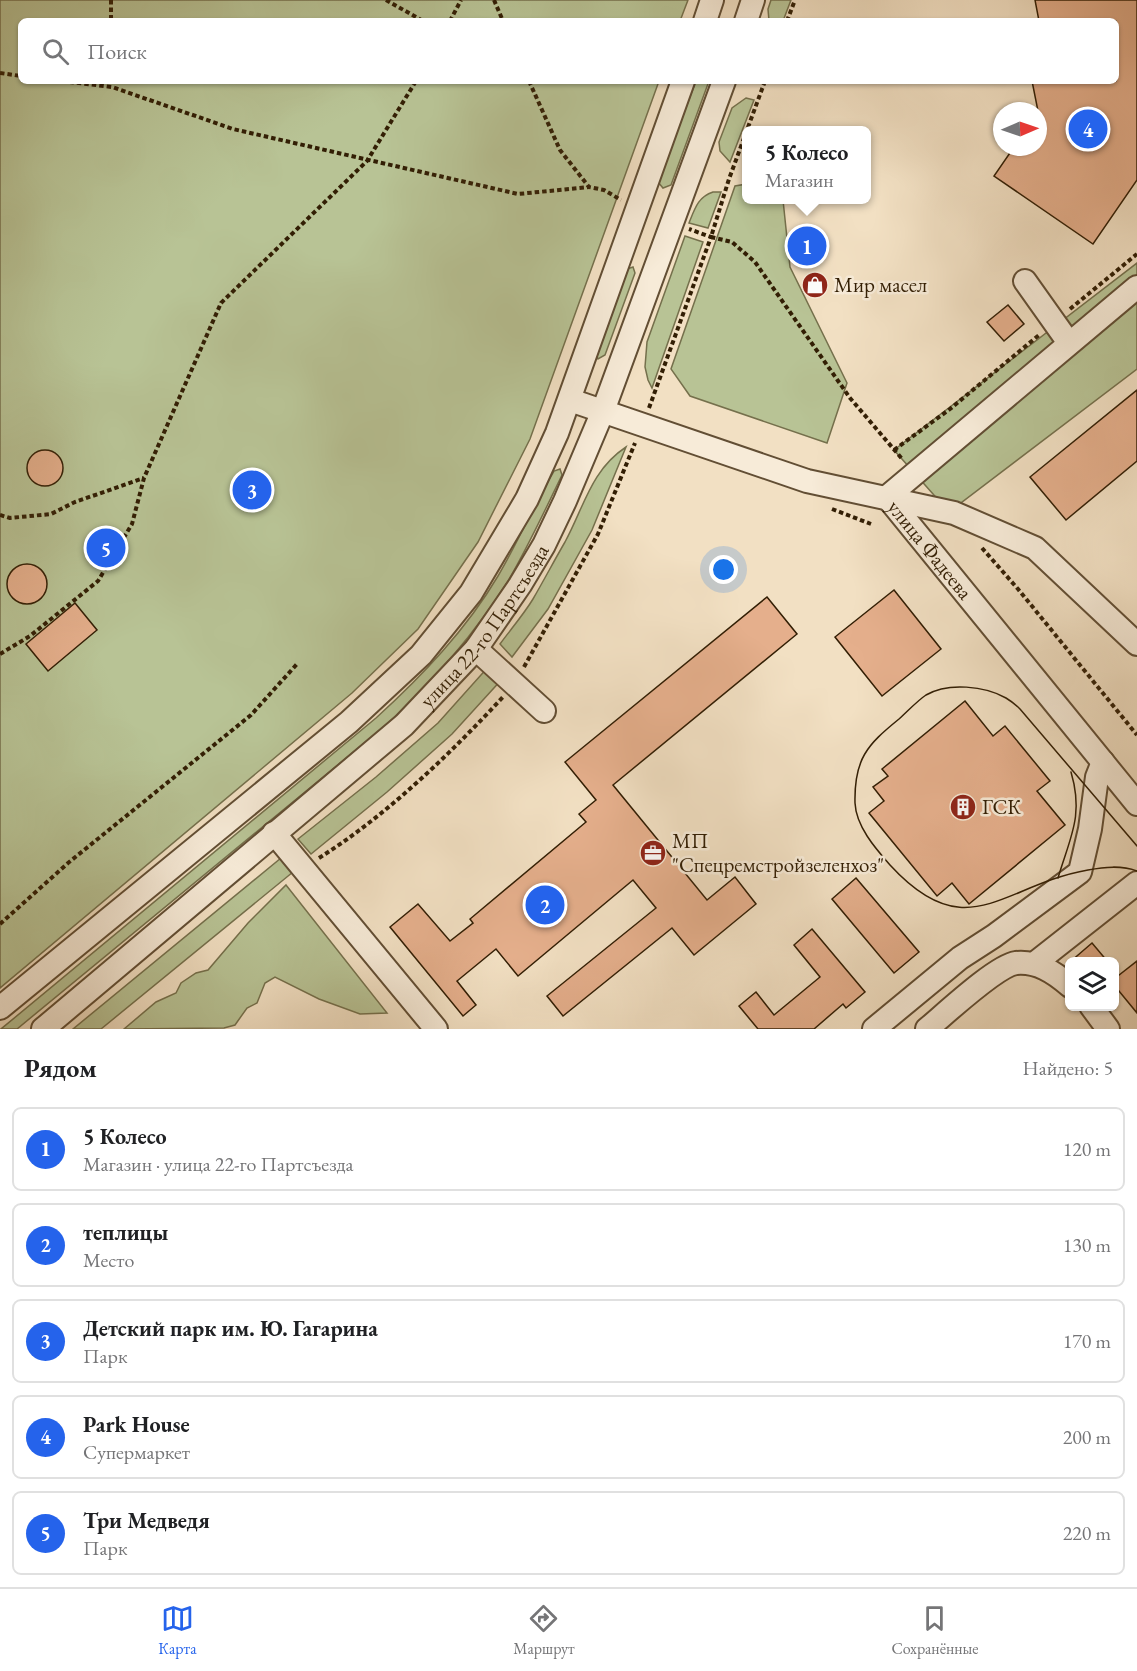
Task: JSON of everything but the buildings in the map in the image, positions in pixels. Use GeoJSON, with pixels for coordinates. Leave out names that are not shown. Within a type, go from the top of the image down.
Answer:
{"type":"FeatureCollection","features":[{"type":"Feature","properties":{"kind":"street"},"geometry":{"type":"LineString","coordinates":[[706,18],[712,0]]}},
{"type":"Feature","properties":{"kind":"street"},"geometry":{"type":"LineString","coordinates":[[747,18],[753,0]]}},
{"type":"Feature","properties":{"kind":"street","name":"улица 22-го Партсъезда"},"geometry":{"type":"LineString","coordinates":[[0,1008],[349,722],[421,655],[471,593],[508,532],[543,464],[570,400],[682,84]]}},
{"type":"Feature","properties":{"kind":"street","name":"улица 22-го Партсъезда"},"geometry":{"type":"LineString","coordinates":[[43,1029],[404,725],[476,649],[520,585],[565,501],[603,411],[723,84]]}},
{"type":"Feature","properties":{"kind":"street"},"geometry":{"type":"LineString","coordinates":[[645,188],[680,202]]}},
{"type":"Feature","properties":{"kind":"street"},"geometry":{"type":"LineString","coordinates":[[624,247],[658,261]]}},
{"type":"Feature","properties":{"kind":"street"},"geometry":{"type":"LineString","coordinates":[[1025,281],[1069,343]]}},
{"type":"Feature","properties":{"kind":"street"},"geometry":{"type":"LineString","coordinates":[[887,497],[1137,287]]}},
{"type":"Feature","properties":{"kind":"street","name":"улица Фадеева"},"geometry":{"type":"LineString","coordinates":[[570,400],[807,481],[887,497],[1137,804]]}},
{"type":"Feature","properties":{"kind":"street"},"geometry":{"type":"LineString","coordinates":[[887,497],[954,513],[1035,548],[1137,644]]}},
{"type":"Feature","properties":{"kind":"street"},"geometry":{"type":"LineString","coordinates":[[476,649],[544,711]]}},
{"type":"Feature","properties":{"kind":"street"},"geometry":{"type":"LineString","coordinates":[[874,1029],[960,958],[994,936],[1080,872],[1090,829],[1097,777],[1102,762]]}},
{"type":"Feature","properties":{"kind":"street"},"geometry":{"type":"LineString","coordinates":[[274,834],[436,1029]]}},
{"type":"Feature","properties":{"kind":"street"},"geometry":{"type":"LineString","coordinates":[[1034,964],[1137,883]]}},
{"type":"Feature","properties":{"kind":"street"},"geometry":{"type":"LineString","coordinates":[[927,1029],[997,972],[1014,963],[1034,964],[1055,973],[1065,982]]}},
{"type":"Feature","properties":{"kind":"street"},"geometry":{"type":"LineString","coordinates":[[1095,1011],[1108,1029]]}},
{"type":"Feature","properties":{"kind":"path"},"geometry":{"type":"LineString","coordinates":[[111,0],[111,18]]}},
{"type":"Feature","properties":{"kind":"path"},"geometry":{"type":"LineString","coordinates":[[386,0],[418,18]]}},
{"type":"Feature","properties":{"kind":"path"},"geometry":{"type":"LineString","coordinates":[[451,18],[460,0]]}},
{"type":"Feature","properties":{"kind":"path"},"geometry":{"type":"LineString","coordinates":[[494,0],[502,18]]}},
{"type":"Feature","properties":{"kind":"path"},"geometry":{"type":"LineString","coordinates":[[788,18],[795,0]]}},
{"type":"Feature","properties":{"kind":"path"},"geometry":{"type":"LineString","coordinates":[[0,73],[18,76]]}},
{"type":"Feature","properties":{"kind":"path"},"geometry":{"type":"LineString","coordinates":[[87,84],[112,87],[233,129],[518,194],[589,187],[604,190]]}},
{"type":"Feature","properties":{"kind":"path"},"geometry":{"type":"LineString","coordinates":[[0,654],[30,636],[98,581],[132,524],[144,478],[221,303],[368,161],[414,84]]}},
{"type":"Feature","properties":{"kind":"path"},"geometry":{"type":"LineString","coordinates":[[530,84],[560,150],[589,187]]}},
{"type":"Feature","properties":{"kind":"path"},"geometry":{"type":"LineString","coordinates":[[748,126],[764,84]]}},
{"type":"Feature","properties":{"kind":"path"},"geometry":{"type":"LineString","coordinates":[[742,144],[711,237],[732,242],[755,262],[869,423]]}},
{"type":"Feature","properties":{"kind":"path"},"geometry":{"type":"LineString","coordinates":[[894,450],[950,409],[1137,254]]}},
{"type":"Feature","properties":{"kind":"path"},"geometry":{"type":"LineString","coordinates":[[0,515],[10,518],[51,514],[75,502],[144,478]]}},
{"type":"Feature","properties":{"kind":"path"},"geometry":{"type":"LineString","coordinates":[[1018,589],[1137,735]]}},
{"type":"Feature","properties":{"kind":"path"},"geometry":{"type":"LineString","coordinates":[[0,924],[68,863],[252,715],[297,664]]}},
{"type":"Feature","properties":{"kind":"green space"},"geometry":{"type":"Polygon","coordinates":[[[0,0],[688,0],[681,18],[18,18],[18,84],[658,84],[530,439],[478,542],[418,629],[352,693],[0,988],[0,0]]]}},
{"type":"Feature","properties":{"kind":"green space"},"geometry":{"type":"Polygon","coordinates":[[[771,0],[791,0],[784,18],[769,18],[768,9],[771,0]]]}},
{"type":"Feature","properties":{"kind":"green space"},"geometry":{"type":"Polygon","coordinates":[[[695,84],[708,84],[671,185],[663,188],[658,182],[695,84]]]}},
{"type":"Feature","properties":{"kind":"green space"},"geometry":{"type":"Polygon","coordinates":[[[746,98],[754,100],[742,126],[730,162],[720,151],[719,142],[732,108],[746,98]]]}},
{"type":"Feature","properties":{"kind":"green space"},"geometry":{"type":"Polygon","coordinates":[[[742,185],[742,204],[783,204],[790,267],[847,383],[827,443],[690,396],[671,369],[735,186],[742,185]]]}},
{"type":"Feature","properties":{"kind":"green space"},"geometry":{"type":"Polygon","coordinates":[[[713,192],[721,192],[708,228],[689,223],[700,200],[713,192]]]}},
{"type":"Feature","properties":{"kind":"green space"},"geometry":{"type":"Polygon","coordinates":[[[685,236],[703,242],[652,388],[645,367],[647,342],[685,236]]]}},
{"type":"Feature","properties":{"kind":"green space"},"geometry":{"type":"Polygon","coordinates":[[[1137,263],[1137,369],[949,512],[894,450],[1137,263]]]}},
{"type":"Feature","properties":{"kind":"green space"},"geometry":{"type":"Polygon","coordinates":[[[633,267],[635,273],[605,355],[598,359],[595,352],[627,269],[633,267]]]}},
{"type":"Feature","properties":{"kind":"green space"},"geometry":{"type":"Polygon","coordinates":[[[626,447],[592,530],[548,609],[512,657],[500,644],[533,599],[565,542],[596,478],[614,456],[626,447]]]}},
{"type":"Feature","properties":{"kind":"green space"},"geometry":{"type":"Polygon","coordinates":[[[560,469],[562,475],[508,581],[466,640],[418,694],[384,727],[17,1029],[1,1029],[376,718],[410,686],[472,615],[505,563],[554,471],[560,469]]]}},
{"type":"Feature","properties":{"kind":"green space"},"geometry":{"type":"Polygon","coordinates":[[[489,666],[503,678],[452,734],[387,792],[311,854],[298,839],[376,777],[438,723],[489,666]]]}},
{"type":"Feature","properties":{"kind":"green space"},"geometry":{"type":"Polygon","coordinates":[[[281,858],[293,872],[101,1029],[73,1029],[281,858]]]}},
{"type":"Feature","properties":{"kind":"green space"},"geometry":{"type":"Polygon","coordinates":[[[286,885],[387,1013],[360,1014],[319,999],[275,977],[265,983],[257,1003],[247,1008],[235,1025],[224,1028],[124,1029],[156,1002],[176,993],[181,983],[196,973],[208,970],[248,923],[286,885]]]}},
{"type":"Feature","properties":{"kind":"tram line"},"geometry":{"type":"LineString","coordinates":[[1137,846],[1020,709],[1006,698],[988,691],[955,687],[926,695],[878,737],[860,764],[855,788],[855,803],[856,812],[867,836],[890,865],[917,890],[941,903],[964,907],[986,905],[1058,878],[1094,869],[1119,867],[1137,871]]}},
{"type":"Feature","properties":{"kind":"tram line"},"geometry":{"type":"LineString","coordinates":[[1058,878],[1076,814],[1075,788],[1071,772]]}},
{"type":"Feature","properties":{"kind":"place","name":"Park House"},"geometry":{"type":"Point","coordinates":[1088,129]}},
{"type":"Feature","properties":{"kind":"place","name":"5 Колесо"},"geometry":{"type":"Point","coordinates":[807,246]}},
{"type":"Feature","properties":{"kind":"place","name":"Мир масел"},"geometry":{"type":"Point","coordinates":[815,285]}},
{"type":"Feature","properties":{"kind":"place","name":"Детский парк им. Ю. Гагарина"},"geometry":{"type":"Point","coordinates":[252,490]}},
{"type":"Feature","properties":{"kind":"place","name":"Три Медведя"},"geometry":{"type":"Point","coordinates":[106,548]}},
{"type":"Feature","properties":{"kind":"place","name":"ГСК"},"geometry":{"type":"Point","coordinates":[963,807]}},
{"type":"Feature","properties":{"kind":"place","name":"МП \"Спецремстройзеленхоз\""},"geometry":{"type":"Point","coordinates":[653,853]}},
{"type":"Feature","properties":{"kind":"place","name":"теплицы"},"geometry":{"type":"Point","coordinates":[545,905]}}]}
